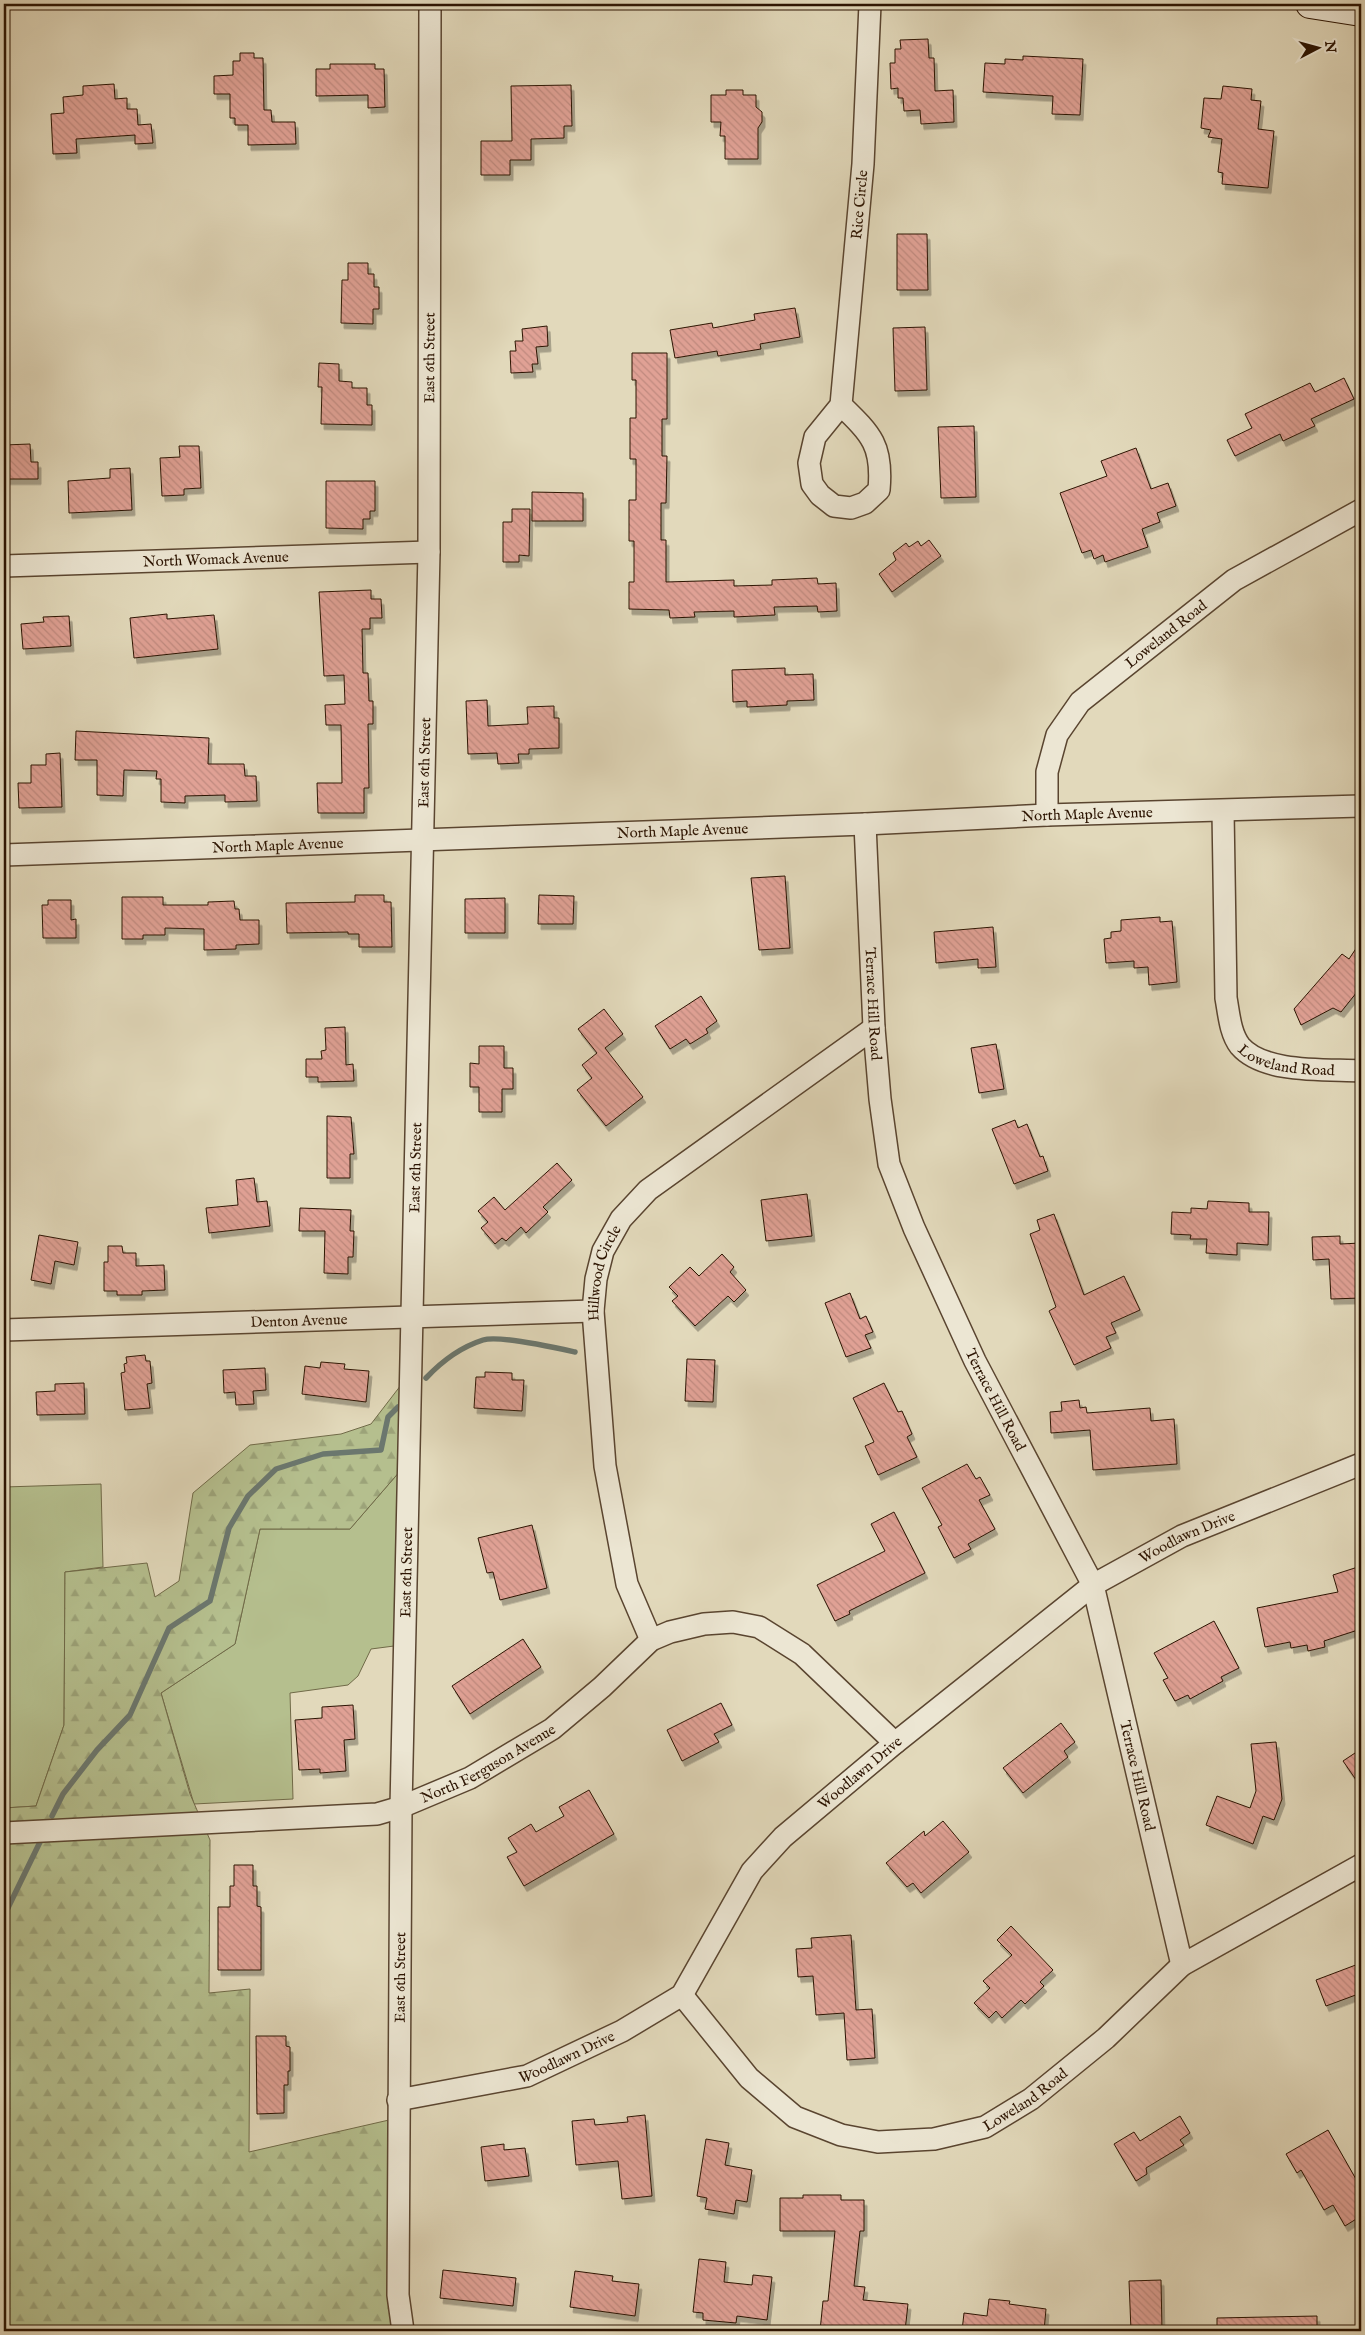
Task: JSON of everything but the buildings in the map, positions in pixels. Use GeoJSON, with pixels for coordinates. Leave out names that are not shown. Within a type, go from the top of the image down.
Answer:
{"type":"FeatureCollection","features":[{"type":"Feature","properties":{"kind":"main road"},"geometry":{"type":"LineString","coordinates":[[1310,4],[1361,12]]}},
{"type":"Feature","properties":{"kind":"street","name":"East 6th Street"},"geometry":{"type":"LineString","coordinates":[[403,2331],[398,2294],[401,1807],[414,1316],[429,552],[430,4]]}},
{"type":"Feature","properties":{"kind":"street","name":"Rice Circle"},"geometry":{"type":"LineString","coordinates":[[841,405],[863,164],[870,4]]}},
{"type":"Feature","properties":{"kind":"street"},"geometry":{"type":"LineString","coordinates":[[841,405],[865,429],[873,440],[879,453],[881,472],[879,490],[865,503],[851,508],[834,506],[820,495],[812,484],[809,463],[815,437],[841,405]]}},
{"type":"Feature","properties":{"kind":"street","name":"Loweland Road"},"geometry":{"type":"LineString","coordinates":[[1047,815],[1047,772],[1057,735],[1080,702],[1234,580],[1361,510]]}},
{"type":"Feature","properties":{"kind":"street","name":"North Womack Avenue"},"geometry":{"type":"LineString","coordinates":[[4,566],[429,552]]}},
{"type":"Feature","properties":{"kind":"street","name":"North Maple Avenue"},"geometry":{"type":"LineString","coordinates":[[4,855],[865,824],[1047,815],[1361,806]]}},
{"type":"Feature","properties":{"kind":"street","name":"Loweland Road"},"geometry":{"type":"LineString","coordinates":[[1223,811],[1226,998],[1230,1025],[1240,1045],[1254,1058],[1273,1065],[1361,1071]]}},
{"type":"Feature","properties":{"kind":"street","name":"Terrace Hill Road"},"geometry":{"type":"LineString","coordinates":[[865,824],[874,1028],[880,1099],[889,1164],[910,1219],[975,1361],[1092,1585],[1182,1965]]}},
{"type":"Feature","properties":{"kind":"street","name":"Hillwood Circle"},"geometry":{"type":"LineString","coordinates":[[651,1640],[627,1584],[605,1466],[593,1311],[596,1279],[603,1251],[621,1218],[648,1190],[874,1028]]}},
{"type":"Feature","properties":{"kind":"street","name":"Denton Avenue"},"geometry":{"type":"LineString","coordinates":[[4,1330],[593,1311]]}},
{"type":"Feature","properties":{"kind":"street","name":"Woodlawn Drive"},"geometry":{"type":"LineString","coordinates":[[398,2100],[527,2076],[622,2031],[682,1994],[752,1871],[783,1837],[895,1743],[1092,1585],[1182,1536],[1361,1464]]}},
{"type":"Feature","properties":{"kind":"street","name":"North Ferguson Avenue"},"geometry":{"type":"LineString","coordinates":[[4,1833],[377,1814],[401,1807],[470,1778],[552,1729],[602,1687],[651,1640],[670,1632],[704,1624],[733,1622],[759,1627],[802,1654],[895,1743]]}},
{"type":"Feature","properties":{"kind":"street","name":"Loweland Road"},"geometry":{"type":"LineString","coordinates":[[682,1994],[749,2078],[795,2117],[840,2135],[878,2142],[925,2139],[985,2127],[1031,2099],[1106,2038],[1182,1965],[1361,1865]]}},
{"type":"Feature","properties":{"kind":"green space"},"geometry":{"type":"Polygon","coordinates":[[[401,1385],[401,1470],[350,1529],[260,1529],[235,1644],[161,1693],[190,1794],[210,1840],[209,1993],[250,1989],[249,2152],[389,2120],[394,2331],[4,2331],[4,1808],[36,1806],[64,1725],[65,1572],[147,1563],[155,1597],[179,1581],[193,1493],[250,1445],[341,1434],[371,1424],[401,1385]]]}},
{"type":"Feature","properties":{"kind":"green space"},"geometry":{"type":"Polygon","coordinates":[[[401,1470],[394,1646],[371,1649],[358,1676],[348,1685],[290,1693],[293,1799],[194,1804],[161,1693],[235,1644],[260,1529],[350,1529],[401,1470]]]}},
{"type":"Feature","properties":{"kind":"green space"},"geometry":{"type":"Polygon","coordinates":[[[101,1484],[103,1567],[65,1572],[64,1725],[36,1806],[4,1808],[4,1487],[101,1484]]]}},
{"type":"Feature","properties":{"kind":"waterway"},"geometry":{"type":"LineString","coordinates":[[426,1378],[452,1355],[467,1346],[483,1340],[502,1339],[575,1352]]}},
{"type":"Feature","properties":{"kind":"waterway"},"geometry":{"type":"LineString","coordinates":[[52,1816],[63,1794],[97,1750],[130,1715],[169,1628],[210,1601],[229,1528],[248,1496],[276,1469],[323,1454],[381,1450],[388,1417],[398,1407]]}},
{"type":"Feature","properties":{"kind":"waterway"},"geometry":{"type":"LineString","coordinates":[[4,1916],[40,1842]]}}]}
